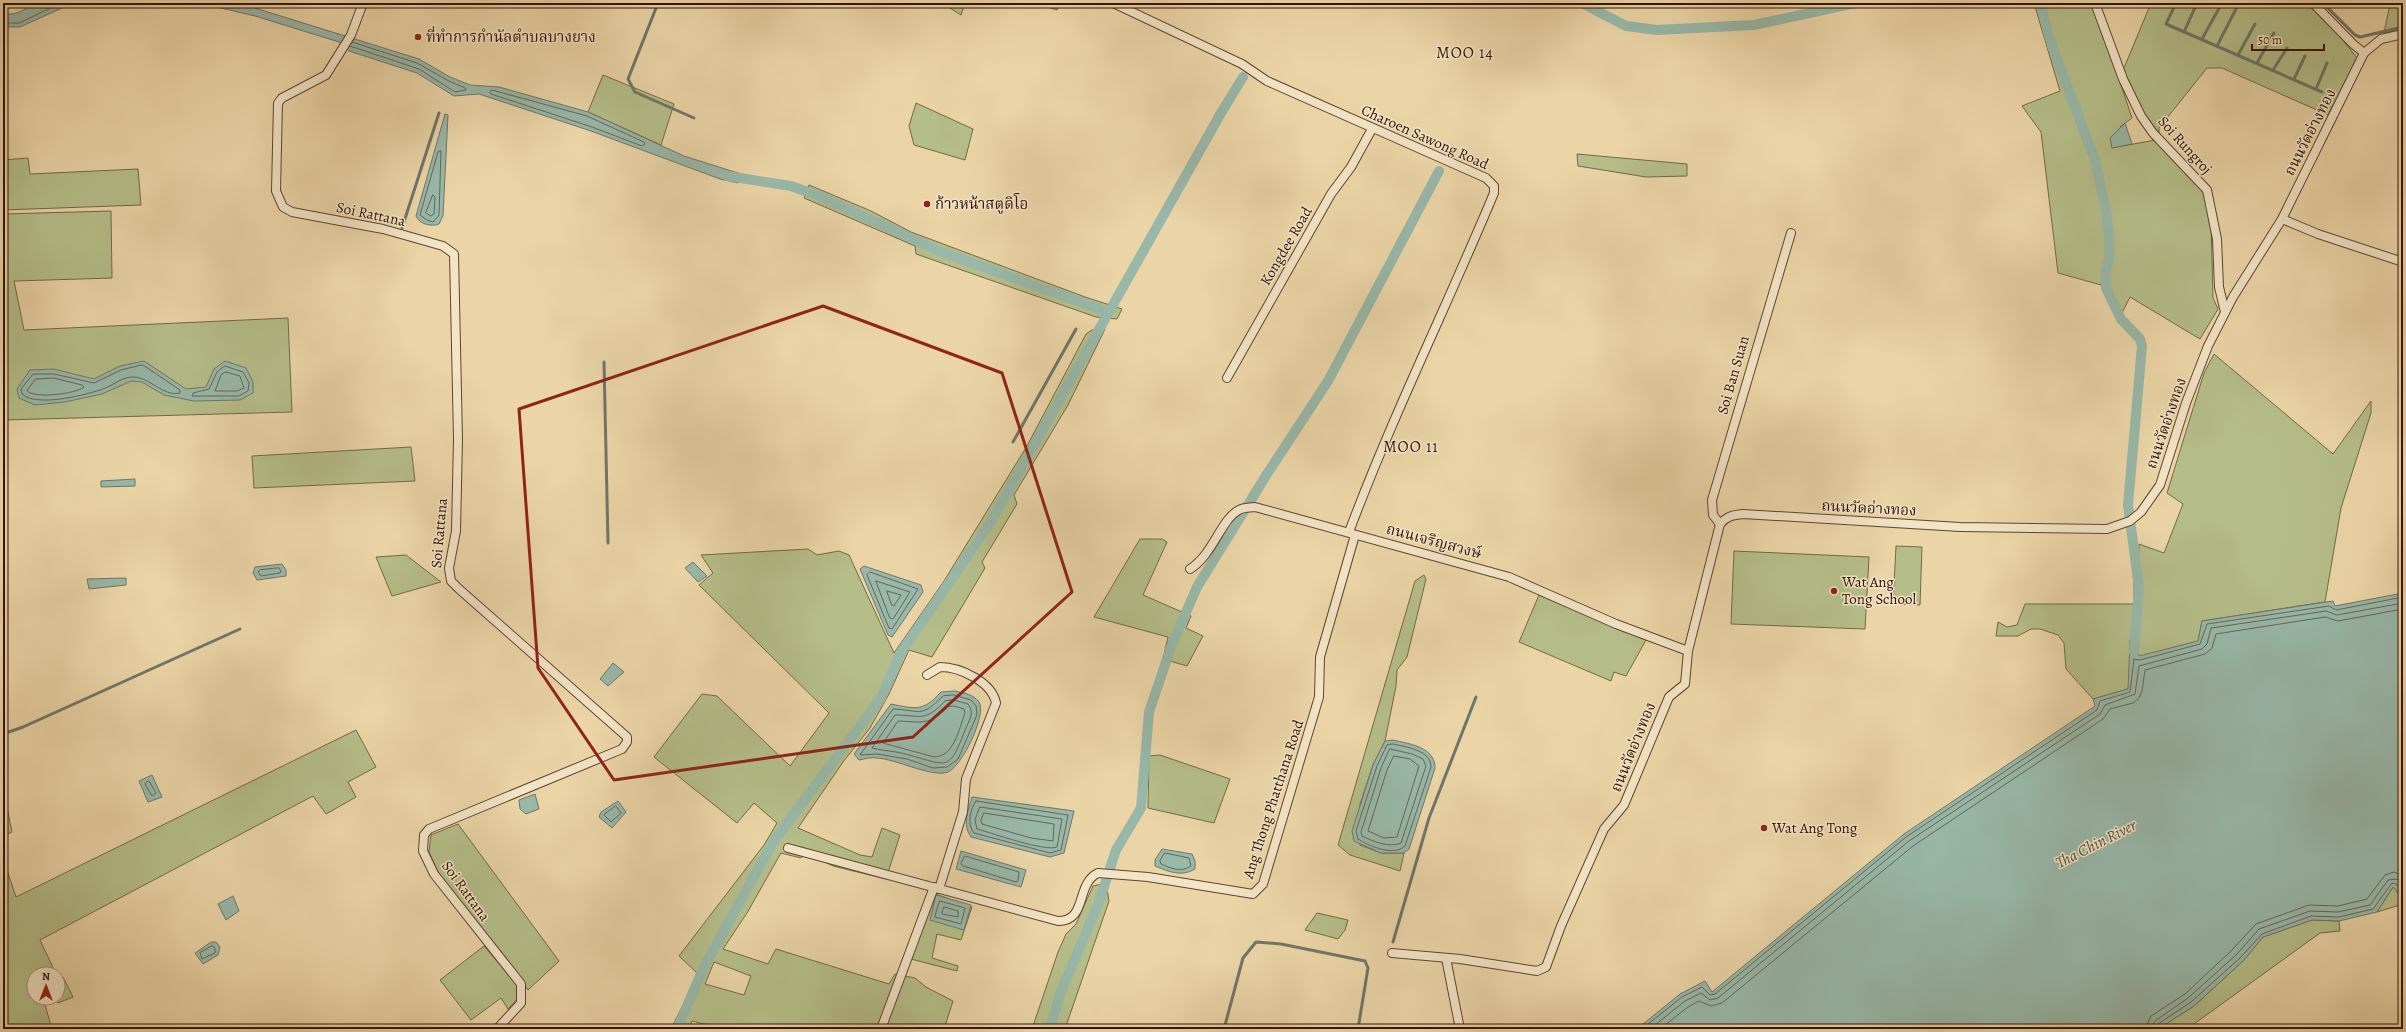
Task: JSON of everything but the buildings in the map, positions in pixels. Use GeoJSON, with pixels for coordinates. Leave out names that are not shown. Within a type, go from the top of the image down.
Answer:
{"type":"FeatureCollection","features":[{"type":"Feature","properties":{"kind":"street","name":"Soi Rattana"},"geometry":{"type":"LineString","coordinates":[[363,3],[343,49],[326,75],[282,98],[278,103],[276,192],[279,202],[292,212],[383,229],[443,246],[454,254],[458,439],[456,531],[449,568],[449,576],[459,589],[627,736],[627,742],[622,749],[429,829],[424,835],[423,852],[434,874],[521,984],[523,998],[521,1004],[497,1029]]}},
{"type":"Feature","properties":{"kind":"street","name":"Charoen Sawong Road"},"geometry":{"type":"LineString","coordinates":[[1113,3],[1242,64],[1267,81],[1372,129],[1486,178],[1494,186],[1476,234],[1368,483],[1352,534]]}},
{"type":"Feature","properties":{"kind":"street","name":"Soi Rungroj"},"geometry":{"type":"LineString","coordinates":[[2095,3],[2123,79],[2141,116],[2153,133],[2207,190],[2217,239],[2220,287],[2225,312]]}},
{"type":"Feature","properties":{"kind":"street"},"geometry":{"type":"LineString","coordinates":[[2313,3],[2353,44],[2364,53],[2381,39],[2403,34]]}},
{"type":"Feature","properties":{"kind":"street","name":"ถนนวัดอ่างทอง"},"geometry":{"type":"LineString","coordinates":[[1392,953],[1446,958],[1537,971],[1546,967],[1561,926],[1604,829],[1624,805],[1669,697],[1685,684],[1688,652],[1720,524],[1732,516],[1743,514],[1969,528],[2107,529],[2118,527],[2141,512],[2160,485],[2189,396],[2208,346],[2225,312],[2282,219],[2364,53]]}},
{"type":"Feature","properties":{"kind":"street","name":"Kongdee Road"},"geometry":{"type":"LineString","coordinates":[[1228,378],[1331,194],[1351,167],[1372,129]]}},
{"type":"Feature","properties":{"kind":"street"},"geometry":{"type":"LineString","coordinates":[[2282,219],[2318,234],[2403,262]]}},
{"type":"Feature","properties":{"kind":"street","name":"Soi Ban Suan"},"geometry":{"type":"LineString","coordinates":[[1720,524],[1713,515],[1712,500],[1790,233]]}},
{"type":"Feature","properties":{"kind":"street","name":"ถนนเจริญสวงษ์"},"geometry":{"type":"LineString","coordinates":[[1190,569],[1201,562],[1208,554],[1230,519],[1238,510],[1255,507],[1509,577],[1616,624],[1688,652]]}},
{"type":"Feature","properties":{"kind":"street","name":"Ang Thong Phatthana Road"},"geometry":{"type":"LineString","coordinates":[[788,848],[835,862],[1058,921],[1067,921],[1073,917],[1087,882],[1098,874],[1123,874],[1253,894],[1263,884],[1319,697],[1320,656],[1352,534]]}},
{"type":"Feature","properties":{"kind":"street"},"geometry":{"type":"LineString","coordinates":[[881,1029],[936,888],[963,812],[966,779],[996,703],[992,691],[985,684],[966,674],[940,667],[927,675]]}},
{"type":"Feature","properties":{"kind":"street"},"geometry":{"type":"LineString","coordinates":[[1446,958],[1460,1029]]}},
{"type":"Feature","properties":{"kind":"highlighted area"},"geometry":{"type":"Polygon","coordinates":[[[823,306],[1002,373],[1072,592],[913,737],[614,780],[538,668],[519,409],[823,306]]]}},
{"type":"Feature","properties":{"kind":"green space"},"geometry":{"type":"Polygon","coordinates":[[[942,3],[965,3],[961,15],[942,3]]]}},
{"type":"Feature","properties":{"kind":"green space"},"geometry":{"type":"Polygon","coordinates":[[[1035,3],[1060,3],[1057,10],[1035,3]]]}},
{"type":"Feature","properties":{"kind":"green space"},"geometry":{"type":"Polygon","coordinates":[[[2034,3],[2093,3],[2119,80],[2151,3],[2307,3],[2342,39],[2357,58],[2328,115],[2222,68],[2207,68],[2159,128],[2159,133],[2120,82],[2132,118],[2121,126],[2112,148],[2155,140],[2205,194],[2211,221],[2213,298],[2218,309],[2200,339],[2130,297],[2120,317],[2101,285],[2058,273],[2041,132],[2022,106],[2060,91],[2034,3]]]}},
{"type":"Feature","properties":{"kind":"green space"},"geometry":{"type":"Polygon","coordinates":[[[2390,4],[2403,5],[2403,30],[2384,33],[2390,4]]]}},
{"type":"Feature","properties":{"kind":"green space"},"geometry":{"type":"Polygon","coordinates":[[[603,75],[674,104],[661,145],[588,112],[603,75]]]}},
{"type":"Feature","properties":{"kind":"green space"},"geometry":{"type":"Polygon","coordinates":[[[916,103],[973,129],[965,160],[914,145],[909,126],[916,103]]]}},
{"type":"Feature","properties":{"kind":"green space"},"geometry":{"type":"Polygon","coordinates":[[[1577,154],[1687,164],[1687,176],[1646,177],[1578,166],[1577,154]]]}},
{"type":"Feature","properties":{"kind":"green space"},"geometry":{"type":"Polygon","coordinates":[[[28,158],[30,174],[138,169],[141,205],[3,210],[3,160],[28,158]]]}},
{"type":"Feature","properties":{"kind":"green space"},"geometry":{"type":"Polygon","coordinates":[[[809,185],[871,211],[911,232],[1085,297],[1122,309],[1117,319],[1096,317],[916,254],[915,246],[804,198],[809,185]]]}},
{"type":"Feature","properties":{"kind":"green space"},"geometry":{"type":"Polygon","coordinates":[[[111,211],[112,278],[14,281],[24,330],[288,318],[292,412],[3,420],[3,214],[111,211]]]}},
{"type":"Feature","properties":{"kind":"green space"},"geometry":{"type":"Polygon","coordinates":[[[1105,329],[1068,405],[1014,495],[1017,504],[982,562],[985,568],[932,657],[909,650],[889,694],[870,728],[843,762],[798,828],[860,855],[872,857],[882,828],[900,835],[886,879],[833,866],[805,853],[801,858],[781,853],[747,913],[723,949],[768,964],[776,949],[889,984],[895,974],[915,978],[926,987],[953,1001],[944,1029],[724,1029],[692,1021],[689,1029],[671,1029],[698,974],[679,956],[764,845],[777,823],[754,803],[737,823],[654,757],[702,694],[717,696],[790,766],[829,713],[699,585],[713,573],[701,555],[808,549],[817,555],[839,551],[849,555],[894,653],[944,581],[1027,446],[1086,334],[1092,330],[1105,329]],[[714,962],[705,984],[744,995],[751,976],[714,962]]]}},
{"type":"Feature","properties":{"kind":"green space"},"geometry":{"type":"Polygon","coordinates":[[[2214,354],[2333,454],[2371,401],[2371,413],[2341,508],[2325,602],[2202,621],[2198,641],[2138,657],[2137,639],[2128,689],[2093,699],[2066,669],[2064,643],[2058,635],[2040,629],[2031,629],[2018,636],[1996,636],[1998,622],[2007,627],[2017,625],[2025,604],[2134,604],[2134,579],[2138,578],[2139,544],[2164,553],[2183,504],[2167,493],[2204,373],[2214,354]]]}},
{"type":"Feature","properties":{"kind":"green space"},"geometry":{"type":"Polygon","coordinates":[[[411,447],[415,481],[254,488],[252,456],[411,447]]]}},
{"type":"Feature","properties":{"kind":"green space"},"geometry":{"type":"Polygon","coordinates":[[[1140,539],[1162,539],[1167,542],[1143,595],[1191,616],[1186,628],[1203,636],[1187,666],[1163,659],[1168,637],[1094,617],[1140,539]]]}},
{"type":"Feature","properties":{"kind":"green space"},"geometry":{"type":"Polygon","coordinates":[[[1896,546],[1922,547],[1920,605],[1893,604],[1896,546]]]}},
{"type":"Feature","properties":{"kind":"green space"},"geometry":{"type":"Polygon","coordinates":[[[1734,551],[1869,557],[1865,629],[1731,624],[1734,551]]]}},
{"type":"Feature","properties":{"kind":"green space"},"geometry":{"type":"Polygon","coordinates":[[[406,555],[441,582],[392,596],[376,557],[406,555]]]}},
{"type":"Feature","properties":{"kind":"green space"},"geometry":{"type":"Polygon","coordinates":[[[1424,575],[1426,579],[1407,657],[1397,670],[1396,686],[1385,741],[1373,765],[1360,804],[1360,845],[1381,853],[1404,853],[1400,871],[1350,855],[1338,845],[1415,581],[1424,575]]]}},
{"type":"Feature","properties":{"kind":"green space"},"geometry":{"type":"Polygon","coordinates":[[[1539,595],[1646,640],[1626,676],[1614,672],[1611,681],[1519,642],[1539,595]]]}},
{"type":"Feature","properties":{"kind":"green space"},"geometry":{"type":"Polygon","coordinates":[[[356,730],[376,767],[348,782],[356,797],[326,814],[313,796],[40,940],[52,966],[26,966],[26,1006],[45,1006],[52,1029],[3,1029],[3,858],[16,897],[356,730]]]}},
{"type":"Feature","properties":{"kind":"green space"},"geometry":{"type":"Polygon","coordinates":[[[1160,755],[1230,779],[1214,823],[1148,808],[1149,756],[1160,755]]]}},
{"type":"Feature","properties":{"kind":"green space"},"geometry":{"type":"Polygon","coordinates":[[[3,787],[12,832],[3,836],[3,787]]]}},
{"type":"Feature","properties":{"kind":"green space"},"geometry":{"type":"Polygon","coordinates":[[[458,824],[559,961],[528,990],[438,872],[429,852],[431,835],[458,824]]]}},
{"type":"Feature","properties":{"kind":"green space"},"geometry":{"type":"Polygon","coordinates":[[[1106,883],[1109,901],[1065,1029],[1032,1029],[1058,952],[1066,934],[1076,924],[1093,886],[1106,883]]]}},
{"type":"Feature","properties":{"kind":"green space"},"geometry":{"type":"Polygon","coordinates":[[[2393,887],[2401,896],[2403,896],[2403,904],[2377,912],[2393,887]]]}},
{"type":"Feature","properties":{"kind":"green space"},"geometry":{"type":"Polygon","coordinates":[[[933,893],[972,907],[961,940],[937,934],[932,958],[958,966],[957,971],[911,959],[933,893]]]}},
{"type":"Feature","properties":{"kind":"green space"},"geometry":{"type":"Polygon","coordinates":[[[1317,913],[1348,920],[1345,930],[1338,939],[1305,930],[1317,913]]]}},
{"type":"Feature","properties":{"kind":"green space"},"geometry":{"type":"Polygon","coordinates":[[[2312,920],[2339,921],[2340,931],[2320,933],[2187,1029],[2158,1029],[2194,1006],[2243,961],[2263,937],[2312,920]]]}},
{"type":"Feature","properties":{"kind":"green space"},"geometry":{"type":"Polygon","coordinates":[[[484,946],[520,988],[520,996],[508,1009],[501,998],[471,1020],[440,980],[484,946]]]}},
{"type":"Feature","properties":{"kind":"green space"},"geometry":{"type":"Polygon","coordinates":[[[66,983],[73,997],[66,1000],[66,983]]]}},
{"type":"Feature","properties":{"kind":"water"},"geometry":{"type":"Polygon","coordinates":[[[34,3],[73,3],[20,27],[3,27],[3,12],[7,14],[15,13],[34,3]]]}},
{"type":"Feature","properties":{"kind":"water"},"geometry":{"type":"Polygon","coordinates":[[[200,3],[239,3],[419,59],[450,77],[470,85],[499,87],[588,112],[684,156],[741,174],[738,183],[720,179],[591,131],[479,94],[454,96],[417,73],[349,51],[339,42],[255,16],[200,3]]]}},
{"type":"Feature","properties":{"kind":"water"},"geometry":{"type":"Polygon","coordinates":[[[445,114],[448,115],[443,216],[439,224],[429,225],[422,223],[416,216],[445,114]]]}},
{"type":"Feature","properties":{"kind":"water"},"geometry":{"type":"Polygon","coordinates":[[[2125,123],[2132,144],[2112,148],[2110,138],[2125,123]]]}},
{"type":"Feature","properties":{"kind":"water"},"geometry":{"type":"Polygon","coordinates":[[[144,361],[186,389],[206,387],[214,369],[225,361],[246,368],[253,382],[253,393],[240,400],[194,401],[164,395],[142,382],[131,381],[102,394],[65,402],[35,405],[19,398],[17,389],[30,370],[54,369],[94,379],[120,366],[144,361]]]}},
{"type":"Feature","properties":{"kind":"water"},"geometry":{"type":"Polygon","coordinates":[[[135,479],[135,486],[101,487],[101,481],[135,479]]]}},
{"type":"Feature","properties":{"kind":"water"},"geometry":{"type":"Polygon","coordinates":[[[693,562],[707,576],[698,582],[685,568],[693,562]]]}},
{"type":"Feature","properties":{"kind":"water"},"geometry":{"type":"Polygon","coordinates":[[[282,564],[286,570],[286,576],[257,580],[253,573],[255,567],[282,564]]]}},
{"type":"Feature","properties":{"kind":"water"},"geometry":{"type":"Polygon","coordinates":[[[864,566],[921,585],[923,592],[892,637],[888,635],[860,569],[864,566]]]}},
{"type":"Feature","properties":{"kind":"water"},"geometry":{"type":"Polygon","coordinates":[[[126,578],[126,585],[89,589],[87,579],[126,578]]]}},
{"type":"Feature","properties":{"kind":"water","name":"Tha Chin River"},"geometry":{"type":"Polygon","coordinates":[[[2403,593],[2403,896],[2401,896],[2393,887],[2377,912],[2339,921],[2312,920],[2263,937],[2243,961],[2194,1006],[2158,1029],[1637,1029],[1680,994],[1705,981],[1712,992],[1904,834],[2095,706],[2093,699],[2128,689],[2130,640],[2136,639],[2139,656],[2198,641],[2202,621],[2333,601],[2335,606],[2403,593]]]}},
{"type":"Feature","properties":{"kind":"water"},"geometry":{"type":"Polygon","coordinates":[[[613,663],[624,672],[608,686],[600,679],[613,663]]]}},
{"type":"Feature","properties":{"kind":"water"},"geometry":{"type":"Polygon","coordinates":[[[955,691],[974,697],[979,702],[981,708],[980,718],[972,740],[954,768],[948,772],[933,772],[885,759],[870,758],[859,760],[854,754],[891,704],[913,708],[924,706],[941,692],[955,691]]]}},
{"type":"Feature","properties":{"kind":"water"},"geometry":{"type":"Polygon","coordinates":[[[1393,740],[1414,745],[1426,751],[1431,755],[1435,768],[1409,849],[1404,853],[1381,853],[1354,841],[1352,831],[1373,765],[1385,741],[1393,740]]]}},
{"type":"Feature","properties":{"kind":"water"},"geometry":{"type":"Polygon","coordinates":[[[152,775],[162,797],[148,802],[139,781],[152,775]]]}},
{"type":"Feature","properties":{"kind":"water"},"geometry":{"type":"Polygon","coordinates":[[[535,794],[539,809],[526,814],[520,809],[519,800],[535,794]]]}},
{"type":"Feature","properties":{"kind":"water"},"geometry":{"type":"Polygon","coordinates":[[[972,797],[1074,811],[1064,853],[1050,857],[971,837],[968,832],[966,822],[972,797]]]}},
{"type":"Feature","properties":{"kind":"water"},"geometry":{"type":"Polygon","coordinates":[[[618,801],[626,812],[612,828],[599,817],[601,812],[618,801]]]}},
{"type":"Feature","properties":{"kind":"water"},"geometry":{"type":"Polygon","coordinates":[[[1162,849],[1192,854],[1195,861],[1195,869],[1185,873],[1175,873],[1155,866],[1155,860],[1162,849]]]}},
{"type":"Feature","properties":{"kind":"water"},"geometry":{"type":"Polygon","coordinates":[[[961,851],[1026,870],[1021,887],[956,869],[961,851]]]}},
{"type":"Feature","properties":{"kind":"water"},"geometry":{"type":"Polygon","coordinates":[[[936,895],[971,905],[964,930],[930,920],[936,895]]]}},
{"type":"Feature","properties":{"kind":"water"},"geometry":{"type":"Polygon","coordinates":[[[233,896],[239,911],[226,920],[218,904],[233,896]]]}},
{"type":"Feature","properties":{"kind":"water"},"geometry":{"type":"Polygon","coordinates":[[[211,942],[216,942],[220,947],[218,955],[203,964],[195,953],[211,942]]]}},
{"type":"Feature","properties":{"kind":"waterway"},"geometry":{"type":"LineString","coordinates":[[658,3],[628,79],[635,92],[694,118]]}},
{"type":"Feature","properties":{"kind":"waterway"},"geometry":{"type":"LineString","coordinates":[[1582,3],[1626,26],[1657,30],[1754,25],[1855,3]]}},
{"type":"Feature","properties":{"kind":"waterway"},"geometry":{"type":"LineString","coordinates":[[2040,3],[2052,46],[2095,160],[2107,216],[2110,253],[2106,271],[2106,288],[2121,319],[2140,339],[2142,346],[2128,505],[2139,587],[2134,652]]}},
{"type":"Feature","properties":{"kind":"waterway"},"geometry":{"type":"LineString","coordinates":[[2176,3],[2166,24],[2322,92]]}},
{"type":"Feature","properties":{"kind":"waterway"},"geometry":{"type":"LineString","coordinates":[[2184,32],[2197,3]]}},
{"type":"Feature","properties":{"kind":"waterway"},"geometry":{"type":"LineString","coordinates":[[2202,39],[2222,3]]}},
{"type":"Feature","properties":{"kind":"waterway"},"geometry":{"type":"LineString","coordinates":[[2217,46],[2239,3]]}},
{"type":"Feature","properties":{"kind":"waterway"},"geometry":{"type":"LineString","coordinates":[[2323,3],[2355,35],[2360,37],[2403,27]]}},
{"type":"Feature","properties":{"kind":"waterway"},"geometry":{"type":"LineString","coordinates":[[2238,55],[2255,24]]}},
{"type":"Feature","properties":{"kind":"waterway"},"geometry":{"type":"LineString","coordinates":[[2257,63],[2274,33]]}},
{"type":"Feature","properties":{"kind":"waterway"},"geometry":{"type":"LineString","coordinates":[[2273,70],[2287,48]]}},
{"type":"Feature","properties":{"kind":"waterway"},"geometry":{"type":"LineString","coordinates":[[2294,79],[2305,56]]}},
{"type":"Feature","properties":{"kind":"waterway"},"geometry":{"type":"LineString","coordinates":[[2316,89],[2327,63]]}},
{"type":"Feature","properties":{"kind":"waterway"},"geometry":{"type":"LineString","coordinates":[[677,1029],[704,967],[773,842],[881,698],[901,652],[989,525],[1221,113],[1243,77]]}},
{"type":"Feature","properties":{"kind":"waterway"},"geometry":{"type":"LineString","coordinates":[[402,228],[439,113]]}},
{"type":"Feature","properties":{"kind":"waterway"},"geometry":{"type":"LineString","coordinates":[[1050,1029],[1060,994],[1099,902],[1116,850],[1141,808],[1149,712],[1171,647],[1197,587],[1267,474],[1328,381],[1439,171]]}},
{"type":"Feature","properties":{"kind":"waterway"},"geometry":{"type":"LineString","coordinates":[[727,176],[791,186],[819,196],[939,251],[1108,312]]}},
{"type":"Feature","properties":{"kind":"waterway"},"geometry":{"type":"LineString","coordinates":[[1013,442],[1076,329]]}},
{"type":"Feature","properties":{"kind":"waterway"},"geometry":{"type":"LineString","coordinates":[[604,362],[608,543]]}},
{"type":"Feature","properties":{"kind":"waterway"},"geometry":{"type":"LineString","coordinates":[[3,734],[23,727],[240,629]]}},
{"type":"Feature","properties":{"kind":"waterway"},"geometry":{"type":"LineString","coordinates":[[1393,942],[1429,818],[1476,697]]}},
{"type":"Feature","properties":{"kind":"waterway"},"geometry":{"type":"LineString","coordinates":[[1224,1029],[1243,958],[1256,942],[1281,944],[1365,961],[1368,968],[1358,1029]]}},
{"type":"Feature","properties":{"kind":"place","name":"ที่ทำการกำนัลตำบลบางยาง"},"geometry":{"type":"Point","coordinates":[418,37]}},
{"type":"Feature","properties":{"kind":"place","name":"ก้าวหน้าสตูดิโอ"},"geometry":{"type":"Point","coordinates":[927,204]}},
{"type":"Feature","properties":{"kind":"place","name":"Wat Ang Tong School"},"geometry":{"type":"Point","coordinates":[1834,591]}},
{"type":"Feature","properties":{"kind":"place","name":"Wat Ang Tong"},"geometry":{"type":"Point","coordinates":[1764,828]}},
{"type":"Feature","properties":{"kind":"district","name":"MOO 14"},"geometry":{"type":"Point","coordinates":[1465,53]}},
{"type":"Feature","properties":{"kind":"district","name":"MOO 11"},"geometry":{"type":"Point","coordinates":[1411,447]}}]}
